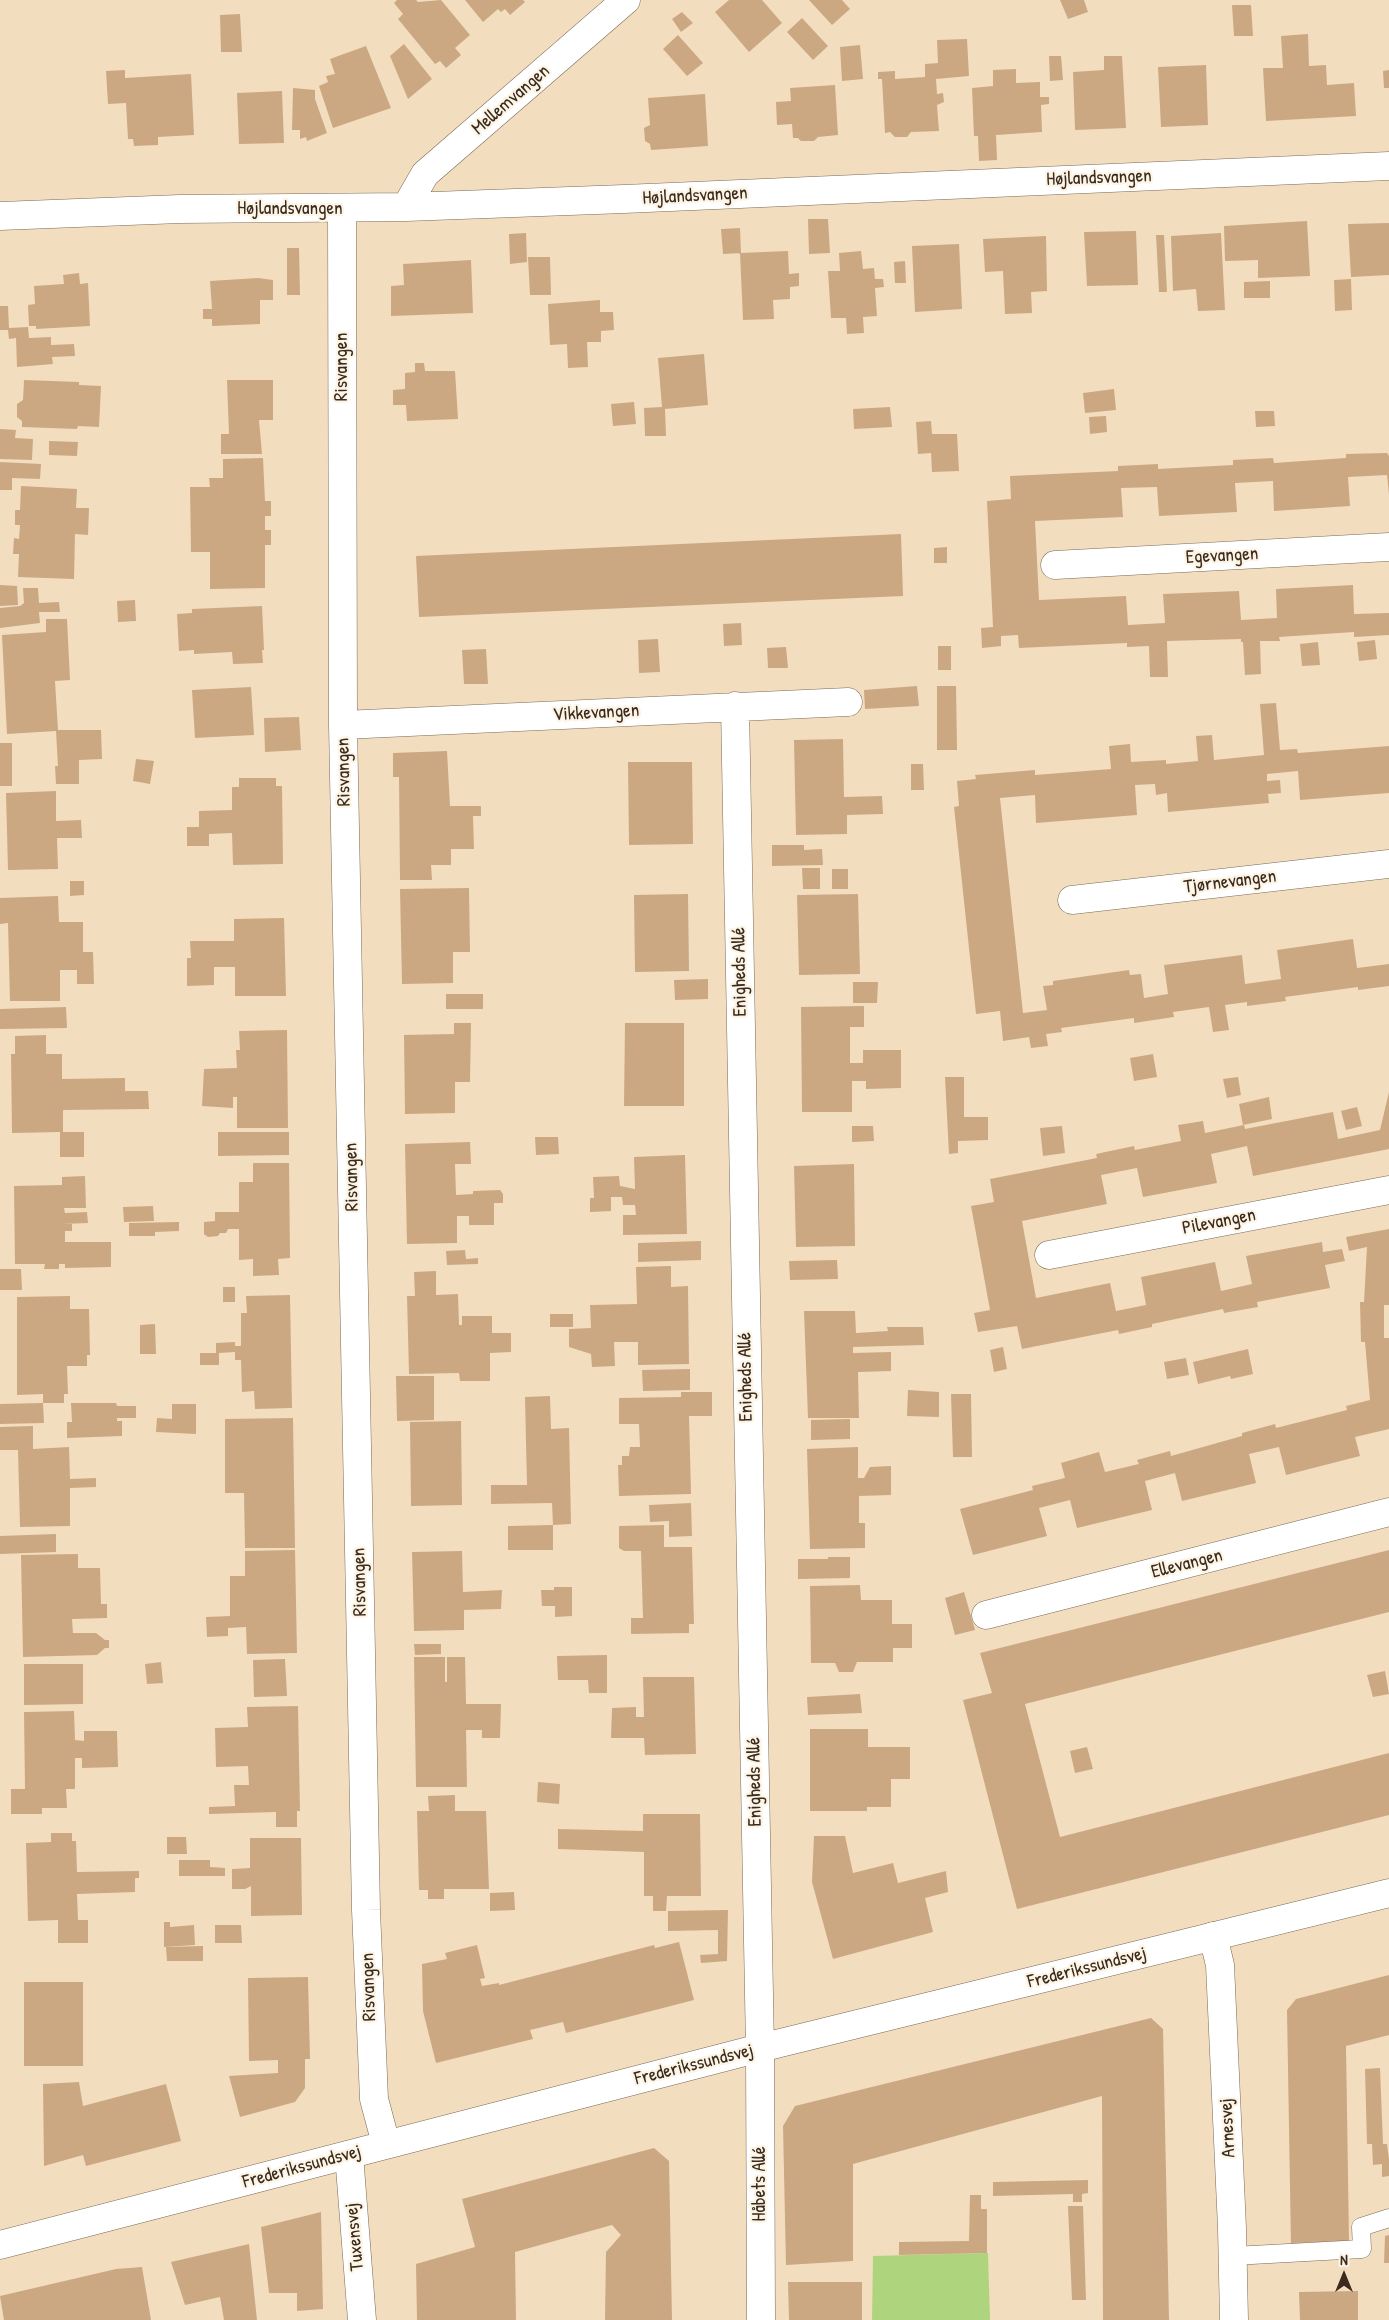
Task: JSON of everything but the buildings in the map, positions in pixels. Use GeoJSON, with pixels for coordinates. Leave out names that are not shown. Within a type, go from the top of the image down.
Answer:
{"type":"FeatureCollection","features":[{"type":"Feature","properties":{"kind":"street","name":"Mellemvangen"},"geometry":{"type":"LineString","coordinates":[[406,207],[425,174],[626,0]]}},
{"type":"Feature","properties":{"kind":"street","name":"Højlandsvangen"},"geometry":{"type":"LineString","coordinates":[[0,216],[180,209],[406,207],[1389,166]]}},
{"type":"Feature","properties":{"kind":"street","name":"Risvangen"},"geometry":{"type":"LineString","coordinates":[[342,208],[344,725],[366,1910],[374,2099],[386,2144]]}},
{"type":"Feature","properties":{"kind":"street","name":"Egevangen"},"geometry":{"type":"LineString","coordinates":[[1055,566],[1389,547]]}},
{"type":"Feature","properties":{"kind":"street","name":"Vikkevangen"},"geometry":{"type":"LineString","coordinates":[[344,725],[848,702]]}},
{"type":"Feature","properties":{"kind":"street","name":"Enigheds Allé"},"geometry":{"type":"LineString","coordinates":[[735,706],[760,2048]]}},
{"type":"Feature","properties":{"kind":"street","name":"Tjørnevangen"},"geometry":{"type":"LineString","coordinates":[[1072,900],[1389,864]]}},
{"type":"Feature","properties":{"kind":"street","name":"Pilevangen"},"geometry":{"type":"LineString","coordinates":[[1048,1255],[1389,1190]]}},
{"type":"Feature","properties":{"kind":"street","name":"Ellevangen"},"geometry":{"type":"LineString","coordinates":[[986,1615],[1389,1512]]}},
{"type":"Feature","properties":{"kind":"street","name":"Frederikssundsvej"},"geometry":{"type":"LineString","coordinates":[[0,2245],[760,2048],[1389,1892]]}},
{"type":"Feature","properties":{"kind":"street","name":"Arnesvej"},"geometry":{"type":"LineString","coordinates":[[1213,1936],[1220,1965],[1233,2256],[1234,2320]]}},
{"type":"Feature","properties":{"kind":"street","name":"Håbets Allé"},"geometry":{"type":"LineString","coordinates":[[760,2048],[760,2320]]}},
{"type":"Feature","properties":{"kind":"street","name":"Tuxensvej"},"geometry":{"type":"LineString","coordinates":[[348,2155],[362,2320]]}},
{"type":"Feature","properties":{"kind":"lane"},"geometry":{"type":"LineString","coordinates":[[1233,2256],[1362,2249],[1361,2226],[1389,2218]]}},
{"type":"Feature","properties":{"kind":"green space"},"geometry":{"type":"Polygon","coordinates":[[[988,2253],[990,2320],[872,2320],[873,2256],[988,2253]]]}}]}
